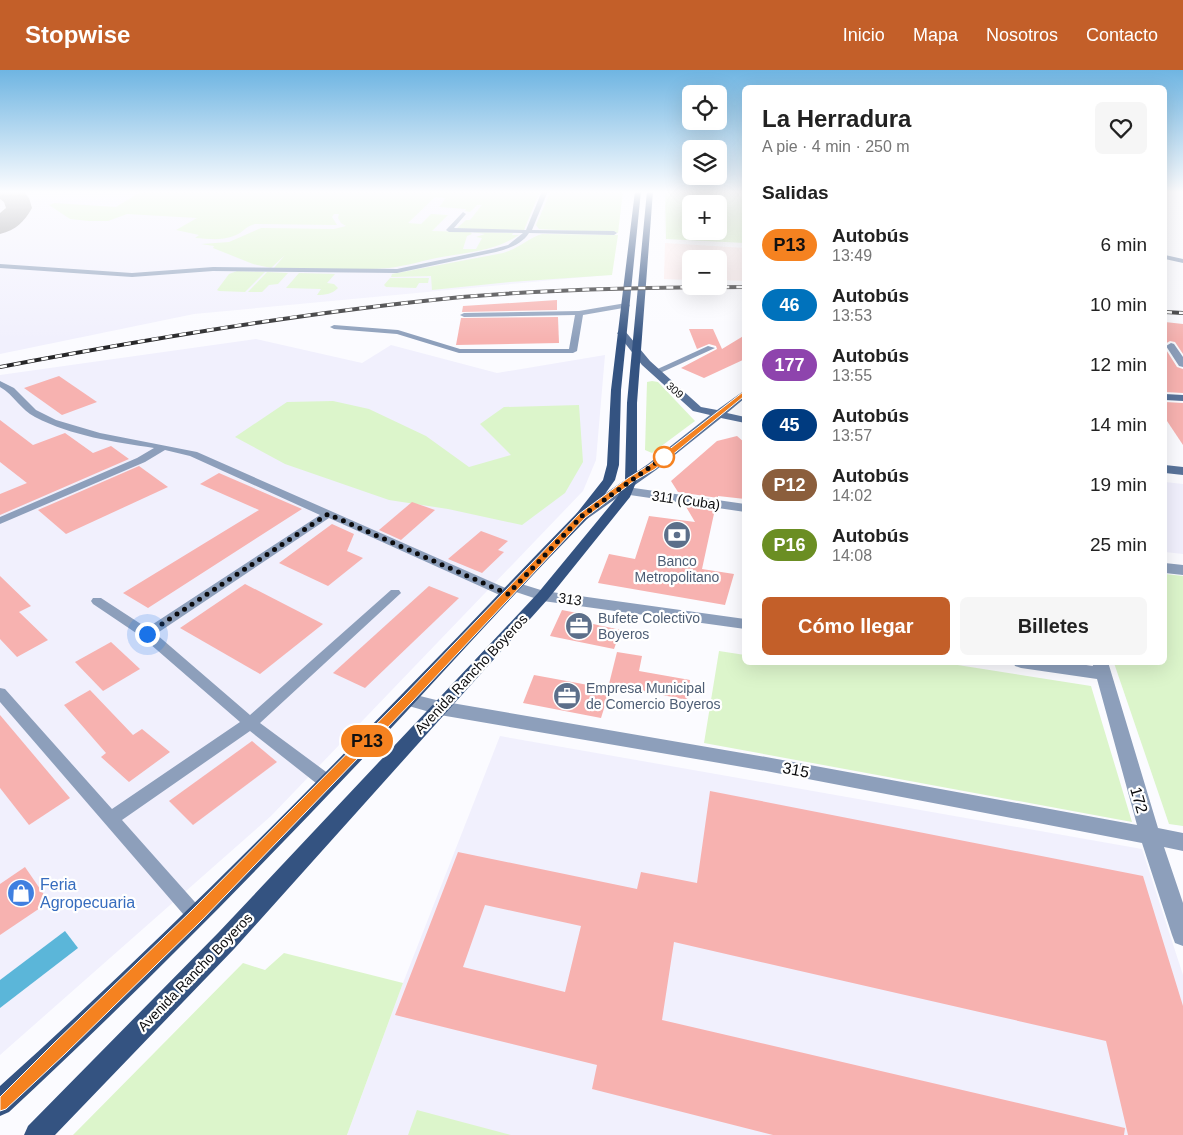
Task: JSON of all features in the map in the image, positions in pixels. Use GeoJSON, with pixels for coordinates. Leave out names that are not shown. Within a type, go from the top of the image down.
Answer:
{"type":"FeatureCollection","features":[{"type":"Feature","properties":{"kind":"main road"},"geometry":{"type":"LineString","coordinates":[[0,1103],[60,1049],[196,916],[327,782],[582,516],[609,480],[612,465],[616,390],[633,241]]}},
{"type":"Feature","properties":{"kind":"main road"},"geometry":{"type":"LineString","coordinates":[[629,485],[632,403],[646,241]]}},
{"type":"Feature","properties":{"kind":"main road","name":"309"},"geometry":{"type":"LineString","coordinates":[[622,332],[655,372],[697,409],[742,419]]}},
{"type":"Feature","properties":{"kind":"main road"},"geometry":{"type":"LineString","coordinates":[[582,516],[629,485],[742,395]]}},
{"type":"Feature","properties":{"kind":"main road"},"geometry":{"type":"LineString","coordinates":[[1167,396],[1183,398]]}},
{"type":"Feature","properties":{"kind":"main road"},"geometry":{"type":"LineString","coordinates":[[1167,469],[1183,471]]}},
{"type":"Feature","properties":{"kind":"main road","name":"Avenida Rancho Boyeros"},"geometry":{"type":"LineString","coordinates":[[37,1135],[226,942],[543,596],[615,508],[629,485]]}},
{"type":"Feature","properties":{"kind":"street"},"geometry":{"type":"LineString","coordinates":[[1167,257],[1183,261]]}},
{"type":"Feature","properties":{"kind":"street"},"geometry":{"type":"LineString","coordinates":[[1168,346],[1183,347]]}},
{"type":"Feature","properties":{"kind":"street"},"geometry":{"type":"LineString","coordinates":[[1168,346],[1183,364]]}},
{"type":"Feature","properties":{"kind":"street","name":"311 (Cuba)"},"geometry":{"type":"LineString","coordinates":[[629,485],[742,507]]}},
{"type":"Feature","properties":{"kind":"street"},"geometry":{"type":"LineString","coordinates":[[1167,568],[1183,570]]}},
{"type":"Feature","properties":{"kind":"street","name":"313"},"geometry":{"type":"LineString","coordinates":[[512,590],[742,624]]}},
{"type":"Feature","properties":{"kind":"street"},"geometry":{"type":"LineString","coordinates":[[1062,665],[1102,668]]}},
{"type":"Feature","properties":{"kind":"street","name":"172"},"geometry":{"type":"LineString","coordinates":[[1102,668],[1150,836],[1183,935]]}},
{"type":"Feature","properties":{"kind":"street","name":"315"},"geometry":{"type":"LineString","coordinates":[[408,699],[440,708],[756,762],[1183,842]]}},
{"type":"Feature","properties":{"kind":"lane"},"geometry":{"type":"LineString","coordinates":[[0,266],[132,275],[213,269],[390,271],[411,269],[502,249],[518,241]]}},
{"type":"Feature","properties":{"kind":"lane"},"geometry":{"type":"LineString","coordinates":[[464,315],[579,313],[626,305]]}},
{"type":"Feature","properties":{"kind":"lane"},"geometry":{"type":"LineString","coordinates":[[334,327],[398,332],[459,351],[573,351],[579,313]]}},
{"type":"Feature","properties":{"kind":"lane"},"geometry":{"type":"LineString","coordinates":[[655,372],[711,348]]}},
{"type":"Feature","properties":{"kind":"lane"},"geometry":{"type":"LineString","coordinates":[[0,384],[12,390],[21,403],[36,414],[55,422],[104,436],[193,454],[328,514],[512,590]]}},
{"type":"Feature","properties":{"kind":"lane"},"geometry":{"type":"LineString","coordinates":[[0,521],[141,460],[164,447]]}},
{"type":"Feature","properties":{"kind":"lane"},"geometry":{"type":"LineString","coordinates":[[147,634],[328,514]]}},
{"type":"Feature","properties":{"kind":"lane"},"geometry":{"type":"LineString","coordinates":[[112,818],[250,723],[395,593]]}},
{"type":"Feature","properties":{"kind":"lane"},"geometry":{"type":"LineString","coordinates":[[97,601],[147,634],[250,723],[327,782]]}},
{"type":"Feature","properties":{"kind":"lane"},"geometry":{"type":"LineString","coordinates":[[0,693],[112,818],[196,916]]}},
{"type":"Feature","properties":{"kind":"shaded area"},"geometry":{"type":"Polygon","coordinates":[[[0,241],[613,241],[607,275],[194,314],[0,354],[0,241]]]}},
{"type":"Feature","properties":{"kind":"shaded area"},"geometry":{"type":"Polygon","coordinates":[[[665,243],[742,248],[742,281],[727,280],[727,250],[682,250],[682,280],[664,279],[665,243]]]}},
{"type":"Feature","properties":{"kind":"shaded area"},"geometry":{"type":"Polygon","coordinates":[[[256,339],[362,363],[391,345],[497,373],[605,355],[596,460],[583,491],[271,816],[0,1055],[0,375],[256,339]]]}},
{"type":"Feature","properties":{"kind":"shaded area"},"geometry":{"type":"Polygon","coordinates":[[[1167,482],[1183,484],[1183,554],[1167,552],[1167,482]]]}},
{"type":"Feature","properties":{"kind":"shaded area"},"geometry":{"type":"Polygon","coordinates":[[[500,736],[1142,849],[1183,975],[1183,1135],[347,1135],[403,983],[500,736]]]}},
{"type":"Feature","properties":{"kind":"green space"},"geometry":{"type":"Polygon","coordinates":[[[466,241],[463,249],[476,249],[481,241],[508,241],[491,248],[396,267],[332,270],[274,268],[285,255],[271,268],[253,264],[213,248],[214,246],[201,244],[229,242],[466,241]]]}},
{"type":"Feature","properties":{"kind":"green space"},"geometry":{"type":"Polygon","coordinates":[[[527,241],[617,241],[612,275],[432,290],[431,276],[391,277],[392,274],[503,253],[527,241]]]}},
{"type":"Feature","properties":{"kind":"green space"},"geometry":{"type":"Polygon","coordinates":[[[700,241],[742,241],[742,243],[700,241]]]}},
{"type":"Feature","properties":{"kind":"green space"},"geometry":{"type":"Polygon","coordinates":[[[237,271],[265,272],[245,292],[217,290],[229,274],[237,271]]]}},
{"type":"Feature","properties":{"kind":"green space"},"geometry":{"type":"Polygon","coordinates":[[[267,272],[288,273],[278,284],[269,285],[262,292],[248,292],[267,272]]]}},
{"type":"Feature","properties":{"kind":"green space"},"geometry":{"type":"Polygon","coordinates":[[[299,273],[335,274],[327,283],[334,284],[338,288],[329,294],[317,295],[321,289],[286,288],[299,273]]]}},
{"type":"Feature","properties":{"kind":"green space"},"geometry":{"type":"Polygon","coordinates":[[[390,278],[429,278],[428,283],[419,283],[416,288],[386,287],[384,285],[390,278]]]}},
{"type":"Feature","properties":{"kind":"green space"},"geometry":{"type":"Polygon","coordinates":[[[647,382],[658,382],[695,421],[652,453],[645,450],[647,382]]]}},
{"type":"Feature","properties":{"kind":"green space"},"geometry":{"type":"Polygon","coordinates":[[[333,401],[369,409],[426,436],[469,467],[511,455],[480,424],[504,407],[579,405],[583,462],[565,493],[522,525],[448,509],[389,500],[285,464],[235,437],[287,402],[333,401]]]}},
{"type":"Feature","properties":{"kind":"green space"},"geometry":{"type":"Polygon","coordinates":[[[1167,574],[1183,576],[1183,826],[1169,824],[1115,665],[1167,665],[1167,574]]]}},
{"type":"Feature","properties":{"kind":"green space"},"geometry":{"type":"Polygon","coordinates":[[[719,651],[742,655],[742,665],[958,665],[1091,686],[1132,822],[704,743],[719,651]]]}},
{"type":"Feature","properties":{"kind":"green space"},"geometry":{"type":"Polygon","coordinates":[[[284,953],[403,983],[347,1135],[73,1135],[243,963],[265,970],[284,953]]]}},
{"type":"Feature","properties":{"kind":"green space"},"geometry":{"type":"Polygon","coordinates":[[[417,1110],[511,1135],[408,1135],[417,1110]]]}},
{"type":"Feature","properties":{"kind":"water"},"geometry":{"type":"Polygon","coordinates":[[[65,931],[78,948],[0,1008],[0,980],[65,931]]]}},
{"type":"Feature","properties":{"kind":"building"},"geometry":{"type":"Polygon","coordinates":[[[557,300],[557,310],[462,312],[463,306],[557,300]]]}},
{"type":"Feature","properties":{"kind":"building"},"geometry":{"type":"Polygon","coordinates":[[[558,317],[559,343],[456,345],[461,318],[558,317]]]}},
{"type":"Feature","properties":{"kind":"building"},"geometry":{"type":"Polygon","coordinates":[[[1167,322],[1183,324],[1183,354],[1175,342],[1167,343],[1167,322]]]}},
{"type":"Feature","properties":{"kind":"building"},"geometry":{"type":"Polygon","coordinates":[[[689,329],[713,329],[722,349],[742,337],[742,360],[704,378],[681,368],[717,349],[716,346],[709,344],[697,349],[689,329]]]}},
{"type":"Feature","properties":{"kind":"building"},"geometry":{"type":"Polygon","coordinates":[[[1167,351],[1177,367],[1183,369],[1183,393],[1167,392],[1167,351]]]}},
{"type":"Feature","properties":{"kind":"building"},"geometry":{"type":"Polygon","coordinates":[[[59,376],[97,402],[62,415],[24,388],[59,376]]]}},
{"type":"Feature","properties":{"kind":"building"},"geometry":{"type":"Polygon","coordinates":[[[1167,402],[1183,403],[1183,445],[1167,421],[1167,402]]]}},
{"type":"Feature","properties":{"kind":"building"},"geometry":{"type":"Polygon","coordinates":[[[0,420],[33,445],[65,433],[93,453],[111,446],[129,459],[0,515],[0,494],[27,483],[0,462],[0,420]]]}},
{"type":"Feature","properties":{"kind":"building"},"geometry":{"type":"Polygon","coordinates":[[[737,436],[742,440],[742,499],[718,496],[718,498],[678,492],[671,481],[717,441],[737,436]]]}},
{"type":"Feature","properties":{"kind":"building"},"geometry":{"type":"Polygon","coordinates":[[[139,466],[168,487],[66,534],[38,510],[139,466]]]}},
{"type":"Feature","properties":{"kind":"building"},"geometry":{"type":"Polygon","coordinates":[[[219,473],[302,509],[148,608],[123,593],[259,510],[200,484],[219,473]]]}},
{"type":"Feature","properties":{"kind":"building"},"geometry":{"type":"Polygon","coordinates":[[[412,502],[435,510],[401,540],[379,530],[412,502]]]}},
{"type":"Feature","properties":{"kind":"building"},"geometry":{"type":"Polygon","coordinates":[[[685,505],[715,509],[702,569],[734,574],[725,605],[598,583],[609,554],[635,559],[649,516],[695,522],[685,505]]]}},
{"type":"Feature","properties":{"kind":"building"},"geometry":{"type":"Polygon","coordinates":[[[332,524],[354,534],[347,551],[363,558],[328,586],[279,563],[332,524]]]}},
{"type":"Feature","properties":{"kind":"building"},"geometry":{"type":"Polygon","coordinates":[[[481,531],[508,541],[498,550],[504,552],[482,573],[448,559],[481,531]]]}},
{"type":"Feature","properties":{"kind":"building"},"geometry":{"type":"Polygon","coordinates":[[[0,576],[31,606],[19,612],[48,640],[17,657],[0,639],[0,576]]]}},
{"type":"Feature","properties":{"kind":"building"},"geometry":{"type":"Polygon","coordinates":[[[245,584],[323,624],[260,674],[180,628],[245,584]]]}},
{"type":"Feature","properties":{"kind":"building"},"geometry":{"type":"Polygon","coordinates":[[[429,586],[459,598],[365,688],[333,673],[429,586]]]}},
{"type":"Feature","properties":{"kind":"building","name":"Bufete Colectivo Boyeros"},"geometry":{"type":"Polygon","coordinates":[[[562,610],[587,615],[584,622],[621,630],[614,649],[550,636],[562,610]]]}},
{"type":"Feature","properties":{"kind":"building"},"geometry":{"type":"Polygon","coordinates":[[[111,642],[140,669],[103,691],[75,662],[111,642]]]}},
{"type":"Feature","properties":{"kind":"building"},"geometry":{"type":"Polygon","coordinates":[[[617,652],[642,656],[639,671],[690,680],[687,700],[609,684],[617,652]]]}},
{"type":"Feature","properties":{"kind":"building","name":"Empresa Municipal de Comercio Boyeros"},"geometry":{"type":"Polygon","coordinates":[[[534,675],[610,689],[601,718],[523,703],[534,675]]]}},
{"type":"Feature","properties":{"kind":"building"},"geometry":{"type":"Polygon","coordinates":[[[90,690],[133,735],[142,729],[170,752],[129,782],[101,757],[106,753],[64,705],[90,690]]]}},
{"type":"Feature","properties":{"kind":"building"},"geometry":{"type":"Polygon","coordinates":[[[0,715],[70,798],[29,825],[0,788],[0,715]]]}},
{"type":"Feature","properties":{"kind":"building"},"geometry":{"type":"Polygon","coordinates":[[[252,741],[277,762],[193,825],[169,801],[252,741]]]}},
{"type":"Feature","properties":{"kind":"building"},"geometry":{"type":"Polygon","coordinates":[[[710,791],[1143,876],[1183,1006],[1183,1135],[1128,1135],[1106,1041],[674,942],[662,1020],[1125,1128],[1124,1135],[773,1135],[592,1089],[597,1065],[395,1015],[458,852],[637,889],[641,872],[697,883],[710,791]],[[485,905],[463,967],[565,992],[581,926],[485,905]]]}},
{"type":"Feature","properties":{"kind":"building","name":"Feria Agropecuaria"},"geometry":{"type":"Polygon","coordinates":[[[25,867],[49,902],[0,935],[0,884],[25,867]]]}},
{"type":"Feature","properties":{"kind":"railway"},"geometry":{"type":"LineString","coordinates":[[0,367],[230,327],[404,303],[497,294],[568,290],[742,287]]}},
{"type":"Feature","properties":{"kind":"railway"},"geometry":{"type":"LineString","coordinates":[[1167,312],[1183,313]]}},
{"type":"Feature","properties":{"kind":"bus line","name":"P13"},"geometry":{"type":"LineString","coordinates":[[0,1103],[60,1049],[196,916],[408,699],[582,516],[652,467],[742,395]]}},
{"type":"Feature","properties":{"kind":"place","name":"Banco Metropolitano"},"geometry":{"type":"Point","coordinates":[677,535]}},
{"type":"Feature","properties":{"kind":"place","name":"Bufete Colectivo Boyeros"},"geometry":{"type":"Point","coordinates":[579,626]}},
{"type":"Feature","properties":{"kind":"place","name":"Empresa Municipal de Comercio Boyeros"},"geometry":{"type":"Point","coordinates":[567,696]}},
{"type":"Feature","properties":{"kind":"place","name":"Feria Agropecuaria"},"geometry":{"type":"Point","coordinates":[21,893]}},
{"type":"Feature","properties":{"kind":"route"},"geometry":{"type":"LineString","coordinates":[[147,634],[328,514],[508,594],[582,516],[664,457]]}}]}
